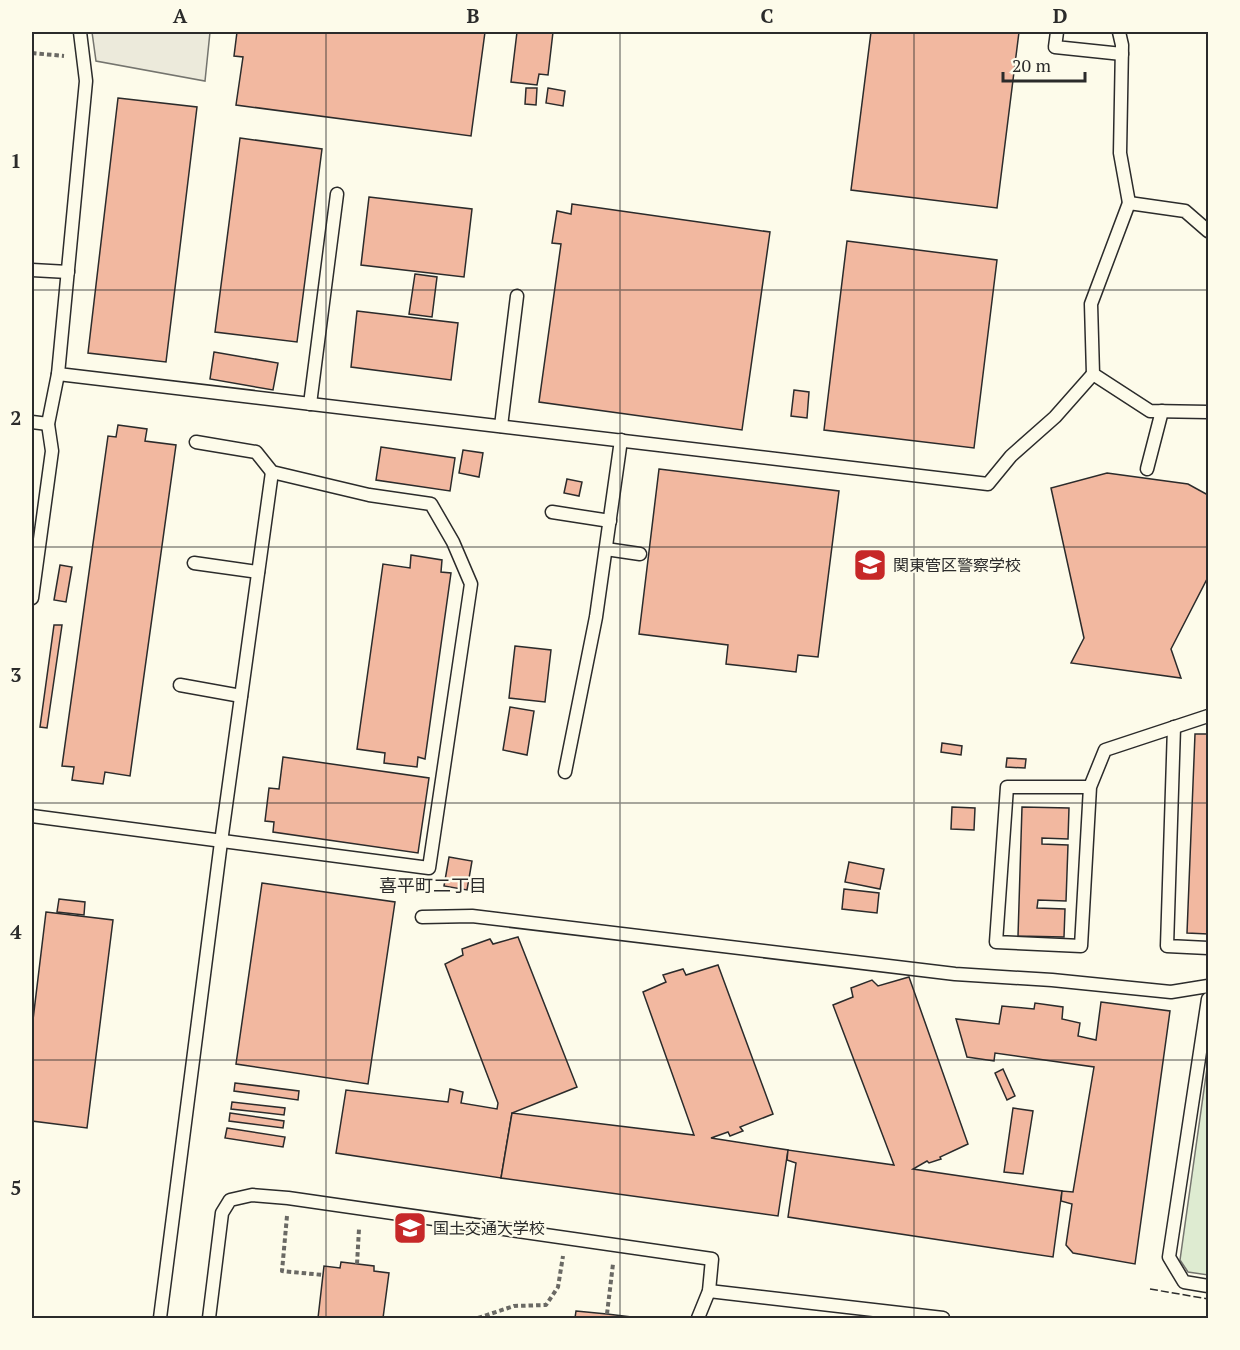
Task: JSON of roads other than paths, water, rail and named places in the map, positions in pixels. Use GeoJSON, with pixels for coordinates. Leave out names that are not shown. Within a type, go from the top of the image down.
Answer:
{"type":"FeatureCollection","features":[{"type":"Feature","properties":{"kind":"lane"},"geometry":{"type":"LineString","coordinates":[[32,598],[52,452],[48,424],[58,374],[86,81],[80,32]]}},
{"type":"Feature","properties":{"kind":"lane"},"geometry":{"type":"LineString","coordinates":[[1057,32],[1055,47],[1122,54]]}},
{"type":"Feature","properties":{"kind":"lane"},"geometry":{"type":"LineString","coordinates":[[58,374],[988,484],[1011,456],[1055,417],[1092,374],[1091,304],[1129,203],[1120,153],[1122,54],[1119,32]]}},
{"type":"Feature","properties":{"kind":"lane"},"geometry":{"type":"LineString","coordinates":[[310,404],[337,194]]}},
{"type":"Feature","properties":{"kind":"lane"},"geometry":{"type":"LineString","coordinates":[[1129,203],[1185,211],[1209,231]]}},
{"type":"Feature","properties":{"kind":"lane"},"geometry":{"type":"LineString","coordinates":[[32,270],[68,272]]}},
{"type":"Feature","properties":{"kind":"lane"},"geometry":{"type":"LineString","coordinates":[[501,426],[517,296]]}},
{"type":"Feature","properties":{"kind":"lane"},"geometry":{"type":"LineString","coordinates":[[1092,374],[1150,411],[1209,412]]}},
{"type":"Feature","properties":{"kind":"lane"},"geometry":{"type":"LineString","coordinates":[[1147,469],[1162,411]]}},
{"type":"Feature","properties":{"kind":"lane"},"geometry":{"type":"LineString","coordinates":[[32,422],[48,424]]}},
{"type":"Feature","properties":{"kind":"lane"},"geometry":{"type":"LineString","coordinates":[[565,772],[596,617],[621,441]]}},
{"type":"Feature","properties":{"kind":"lane"},"geometry":{"type":"LineString","coordinates":[[32,816],[429,868],[471,584],[453,542],[431,504],[369,495],[272,472],[256,452],[196,442]]}},
{"type":"Feature","properties":{"kind":"lane"},"geometry":{"type":"LineString","coordinates":[[160,1318],[221,842],[272,472]]}},
{"type":"Feature","properties":{"kind":"lane"},"geometry":{"type":"LineString","coordinates":[[552,512],[610,520]]}},
{"type":"Feature","properties":{"kind":"lane"},"geometry":{"type":"LineString","coordinates":[[606,549],[640,554]]}},
{"type":"Feature","properties":{"kind":"lane"},"geometry":{"type":"LineString","coordinates":[[194,563],[258,572]]}},
{"type":"Feature","properties":{"kind":"lane"},"geometry":{"type":"LineString","coordinates":[[180,685],[241,696]]}},
{"type":"Feature","properties":{"kind":"lane"},"geometry":{"type":"LineString","coordinates":[[1090,787],[1007,787],[996,942],[1081,946],[1090,787],[1105,750],[1209,716]]}},
{"type":"Feature","properties":{"kind":"lane"},"geometry":{"type":"LineString","coordinates":[[1174,728],[1167,946],[1209,948]]}},
{"type":"Feature","properties":{"kind":"lane"},"geometry":{"type":"LineString","coordinates":[[422,917],[472,915],[955,974],[1171,992],[1209,986]]}},
{"type":"Feature","properties":{"kind":"lane"},"geometry":{"type":"LineString","coordinates":[[1209,999],[1168,1257],[1184,1282],[1209,1286]]}},
{"type":"Feature","properties":{"kind":"lane"},"geometry":{"type":"LineString","coordinates":[[209,1318],[222,1213],[230,1200],[252,1195],[288,1198],[712,1259],[709,1291],[698,1318]]}},
{"type":"Feature","properties":{"kind":"lane"},"geometry":{"type":"LineString","coordinates":[[709,1291],[944,1318]]}},
{"type":"Feature","properties":{"kind":"place","name":"関東管区警察学校"},"geometry":{"type":"Point","coordinates":[870,565]}},
{"type":"Feature","properties":{"kind":"place","name":"国土交通大学校"},"geometry":{"type":"Point","coordinates":[410,1228]}},
{"type":"Feature","properties":{"kind":"district","name":"喜平町二丁目"},"geometry":{"type":"Point","coordinates":[433,886]}}]}
